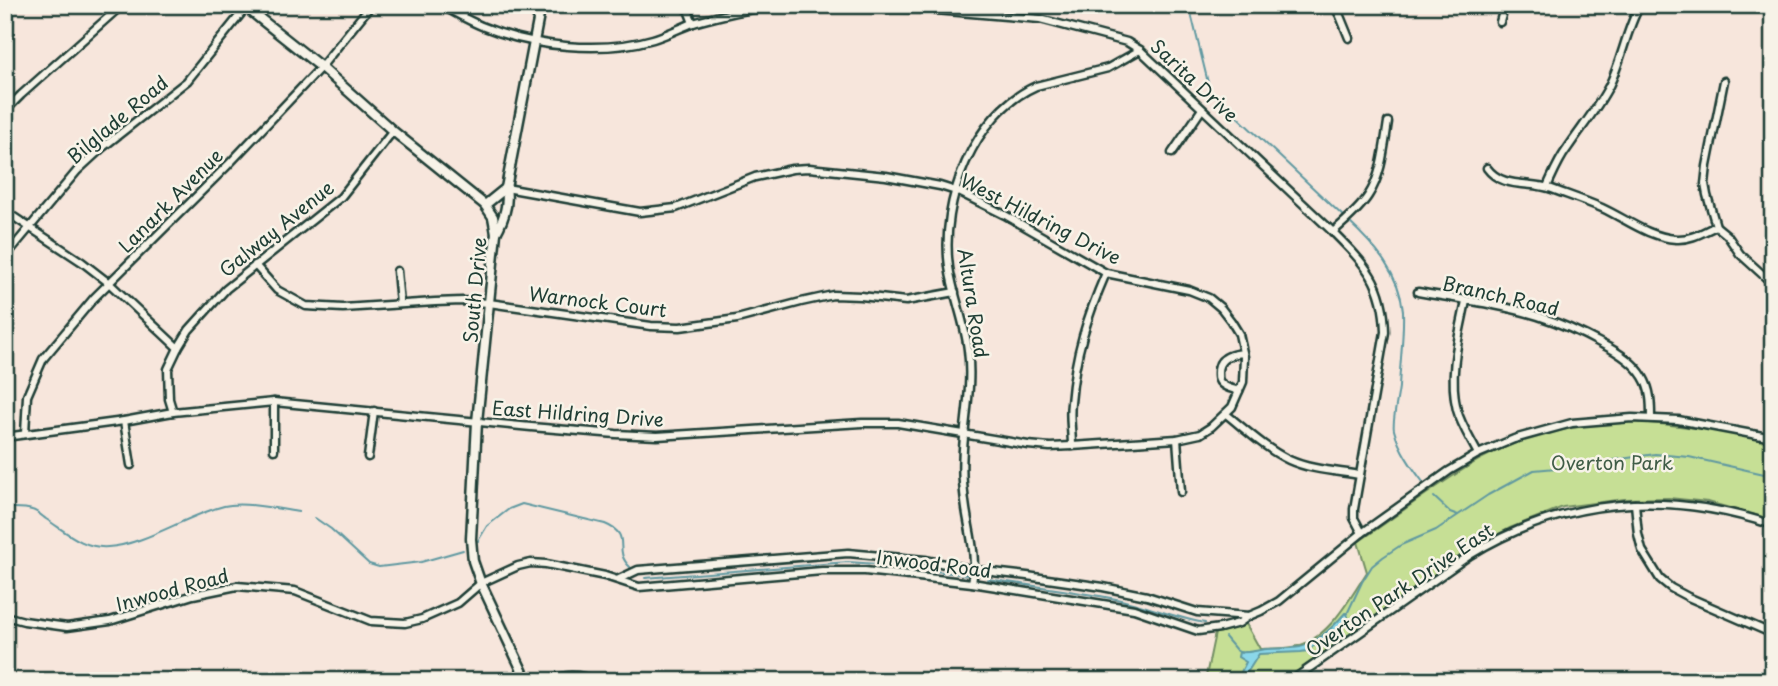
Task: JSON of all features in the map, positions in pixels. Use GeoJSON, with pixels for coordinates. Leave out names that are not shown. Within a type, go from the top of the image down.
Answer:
{"type":"FeatureCollection","features":[{"type":"Feature","properties":{"kind":"street"},"geometry":{"type":"LineString","coordinates":[[5,111],[122,5]]}},
{"type":"Feature","properties":{"kind":"street","name":"Lanark Avenue"},"geometry":{"type":"LineString","coordinates":[[25,435],[27,396],[43,359],[76,318],[321,67],[371,5]]}},
{"type":"Feature","properties":{"kind":"street","name":"Sarita Drive"},"geometry":{"type":"LineString","coordinates":[[441,5],[482,27],[534,41],[581,47],[630,45],[655,39],[693,23],[768,6],[923,7],[1040,19],[1127,42],[1140,50],[1333,232],[1371,274],[1384,309],[1385,332],[1354,514],[1362,533]]}},
{"type":"Feature","properties":{"kind":"street"},"geometry":{"type":"LineString","coordinates":[[496,233],[503,220],[508,196],[506,188],[541,5]]}},
{"type":"Feature","properties":{"kind":"street"},"geometry":{"type":"LineString","coordinates":[[686,5],[693,23]]}},
{"type":"Feature","properties":{"kind":"street"},"geometry":{"type":"LineString","coordinates":[[1334,5],[1349,38]]}},
{"type":"Feature","properties":{"kind":"street"},"geometry":{"type":"LineString","coordinates":[[1500,22],[1503,5]]}},
{"type":"Feature","properties":{"kind":"street"},"geometry":{"type":"LineString","coordinates":[[1547,187],[1566,150],[1599,105],[1619,62],[1640,5]]}},
{"type":"Feature","properties":{"kind":"street","name":"South Drive"},"geometry":{"type":"LineString","coordinates":[[246,6],[485,205],[493,217],[496,233],[477,422],[471,539],[473,561],[481,583],[527,681]]}},
{"type":"Feature","properties":{"kind":"street","name":"Bilglade Road"},"geometry":{"type":"LineString","coordinates":[[5,257],[77,171],[187,81],[246,6]]}},
{"type":"Feature","properties":{"kind":"street","name":"Altura Road"},"geometry":{"type":"LineString","coordinates":[[972,583],[974,554],[962,466],[969,351],[949,266],[948,242],[956,191],[976,141],[990,122],[1027,90],[1108,68],[1140,50]]}},
{"type":"Feature","properties":{"kind":"street"},"geometry":{"type":"LineString","coordinates":[[1724,81],[1705,184],[1716,226],[1727,235],[1740,254],[1773,284]]}},
{"type":"Feature","properties":{"kind":"street"},"geometry":{"type":"LineString","coordinates":[[1172,153],[1202,109]]}},
{"type":"Feature","properties":{"kind":"street"},"geometry":{"type":"LineString","coordinates":[[1333,232],[1369,195],[1376,180],[1388,122]]}},
{"type":"Feature","properties":{"kind":"street","name":"Galway Avenue"},"geometry":{"type":"LineString","coordinates":[[173,412],[167,382],[168,369],[189,330],[226,289],[341,197],[393,131]]}},
{"type":"Feature","properties":{"kind":"street","name":"West Hildring Drive"},"geometry":{"type":"LineString","coordinates":[[506,188],[640,212],[676,208],[772,172],[809,168],[886,176],[956,191],[1106,273],[1189,290],[1209,298],[1231,321],[1239,334],[1243,353],[1242,382],[1232,407],[1226,414]]}},
{"type":"Feature","properties":{"kind":"street"},"geometry":{"type":"LineString","coordinates":[[1488,168],[1492,174],[1506,181],[1547,187],[1601,208],[1652,235],[1690,238],[1716,226]]}},
{"type":"Feature","properties":{"kind":"street"},"geometry":{"type":"LineString","coordinates":[[485,205],[506,188]]}},
{"type":"Feature","properties":{"kind":"street"},"geometry":{"type":"LineString","coordinates":[[5,211],[82,262],[177,348]]}},
{"type":"Feature","properties":{"kind":"street","name":"Warnock Court"},"geometry":{"type":"LineString","coordinates":[[255,265],[277,290],[306,306],[343,308],[462,301],[650,327],[680,327],[737,319],[832,295],[906,301],[955,292]]}},
{"type":"Feature","properties":{"kind":"street"},"geometry":{"type":"LineString","coordinates":[[397,271],[400,304]]}},
{"type":"Feature","properties":{"kind":"street"},"geometry":{"type":"LineString","coordinates":[[1072,446],[1070,405],[1077,351],[1106,273]]}},
{"type":"Feature","properties":{"kind":"street","name":"Branch Road"},"geometry":{"type":"LineString","coordinates":[[1418,292],[1545,318],[1622,355],[1644,378],[1649,389],[1651,418]]}},
{"type":"Feature","properties":{"kind":"street"},"geometry":{"type":"LineString","coordinates":[[1466,301],[1453,379],[1457,411],[1478,454]]}},
{"type":"Feature","properties":{"kind":"street"},"geometry":{"type":"LineString","coordinates":[[1239,391],[1223,385],[1218,378],[1218,367],[1224,358],[1243,353]]}},
{"type":"Feature","properties":{"kind":"street"},"geometry":{"type":"LineString","coordinates":[[274,402],[274,450]]}},
{"type":"Feature","properties":{"kind":"street","name":"East Hildring Drive"},"geometry":{"type":"LineString","coordinates":[[5,437],[173,412],[274,402],[657,436],[898,423],[1050,447],[1178,439],[1200,433],[1226,414]]}},
{"type":"Feature","properties":{"kind":"street"},"geometry":{"type":"LineString","coordinates":[[368,457],[374,411]]}},
{"type":"Feature","properties":{"kind":"street"},"geometry":{"type":"LineString","coordinates":[[1226,414],[1276,453],[1292,461],[1319,469],[1360,475]]}},
{"type":"Feature","properties":{"kind":"street","name":"Inwood Road"},"geometry":{"type":"LineString","coordinates":[[5,616],[67,627],[110,621],[193,595],[237,586],[295,591],[371,621],[405,623],[422,619],[458,603],[481,583],[531,563],[619,579],[639,587],[822,571],[865,571],[972,583],[1134,609],[1198,631],[1239,623],[1279,601],[1362,533],[1449,471],[1478,454],[1514,439],[1572,424],[1632,418],[1678,420],[1773,438]]}},
{"type":"Feature","properties":{"kind":"street"},"geometry":{"type":"LineString","coordinates":[[124,421],[131,465]]}},
{"type":"Feature","properties":{"kind":"street"},"geometry":{"type":"LineString","coordinates":[[1178,439],[1181,492]]}},
{"type":"Feature","properties":{"kind":"street"},"geometry":{"type":"LineString","coordinates":[[1635,504],[1639,542],[1645,558],[1660,579],[1688,597],[1773,634]]}},
{"type":"Feature","properties":{"kind":"street","name":"Overton Park Drive East"},"geometry":{"type":"LineString","coordinates":[[1291,681],[1445,572],[1492,542],[1533,523],[1594,509],[1635,504],[1674,504],[1738,514],[1773,525]]}},
{"type":"Feature","properties":{"kind":"street","name":"Inwood Road"},"geometry":{"type":"LineString","coordinates":[[619,579],[638,570],[848,553],[925,560],[975,570],[1103,587],[1147,596],[1197,612],[1249,616]]}},
{"type":"Feature","properties":{"kind":"street"},"geometry":{"type":"LineString","coordinates":[[638,570],[639,587]]}},
{"type":"Feature","properties":{"kind":"street"},"geometry":{"type":"LineString","coordinates":[[1218,614],[1220,628]]}},
{"type":"Feature","properties":{"kind":"street"},"geometry":{"type":"LineString","coordinates":[[544,681],[565,675],[584,676],[598,681]]}},
{"type":"Feature","properties":{"kind":"green space","name":"Overton Park"},"geometry":{"type":"Polygon","coordinates":[[[1629,422],[1701,429],[1773,443],[1773,520],[1708,502],[1669,498],[1625,499],[1563,507],[1510,528],[1464,553],[1284,681],[1205,681],[1215,633],[1245,622],[1260,649],[1293,647],[1317,637],[1345,606],[1367,572],[1358,542],[1463,469],[1496,451],[1551,432],[1629,422]]]}},
{"type":"Feature","properties":{"kind":"water"},"geometry":{"type":"Polygon","coordinates":[[[1345,613],[1348,617],[1345,622],[1322,643],[1320,641],[1307,651],[1259,654],[1245,676],[1241,672],[1246,662],[1238,657],[1239,652],[1306,645],[1325,633],[1345,613]]]}},
{"type":"Feature","properties":{"kind":"waterway"},"geometry":{"type":"LineString","coordinates":[[1189,5],[1210,91],[1344,217]]}},
{"type":"Feature","properties":{"kind":"waterway"},"geometry":{"type":"LineString","coordinates":[[1348,221],[1384,261],[1401,297],[1403,330],[1394,430],[1402,451],[1423,482]]}},
{"type":"Feature","properties":{"kind":"waterway"},"geometry":{"type":"LineString","coordinates":[[1347,614],[1372,566],[1383,557],[1401,545],[1436,530],[1488,495],[1534,470],[1655,454],[1689,457],[1773,476]]}},
{"type":"Feature","properties":{"kind":"waterway"},"geometry":{"type":"LineString","coordinates":[[1434,497],[1450,512],[1458,515]]}},
{"type":"Feature","properties":{"kind":"waterway"},"geometry":{"type":"LineString","coordinates":[[478,541],[487,526],[509,509],[522,504],[605,524],[614,529],[621,538],[622,554],[630,567]]}},
{"type":"Feature","properties":{"kind":"waterway"},"geometry":{"type":"LineString","coordinates":[[5,508],[34,511],[67,534],[99,547],[136,541],[224,506],[251,505],[299,512]]}},
{"type":"Feature","properties":{"kind":"waterway"},"geometry":{"type":"LineString","coordinates":[[315,518],[369,564],[379,567],[421,562],[463,550]]}},
{"type":"Feature","properties":{"kind":"waterway"},"geometry":{"type":"LineString","coordinates":[[645,578],[848,562],[968,575]]}},
{"type":"Feature","properties":{"kind":"waterway"},"geometry":{"type":"LineString","coordinates":[[988,579],[1116,599],[1205,623]]}},
{"type":"Feature","properties":{"kind":"waterway"},"geometry":{"type":"LineString","coordinates":[[1225,637],[1241,653]]}},
{"type":"Feature","properties":{"kind":"waterway"},"geometry":{"type":"LineString","coordinates":[[1237,681],[1243,673]]}}]}
